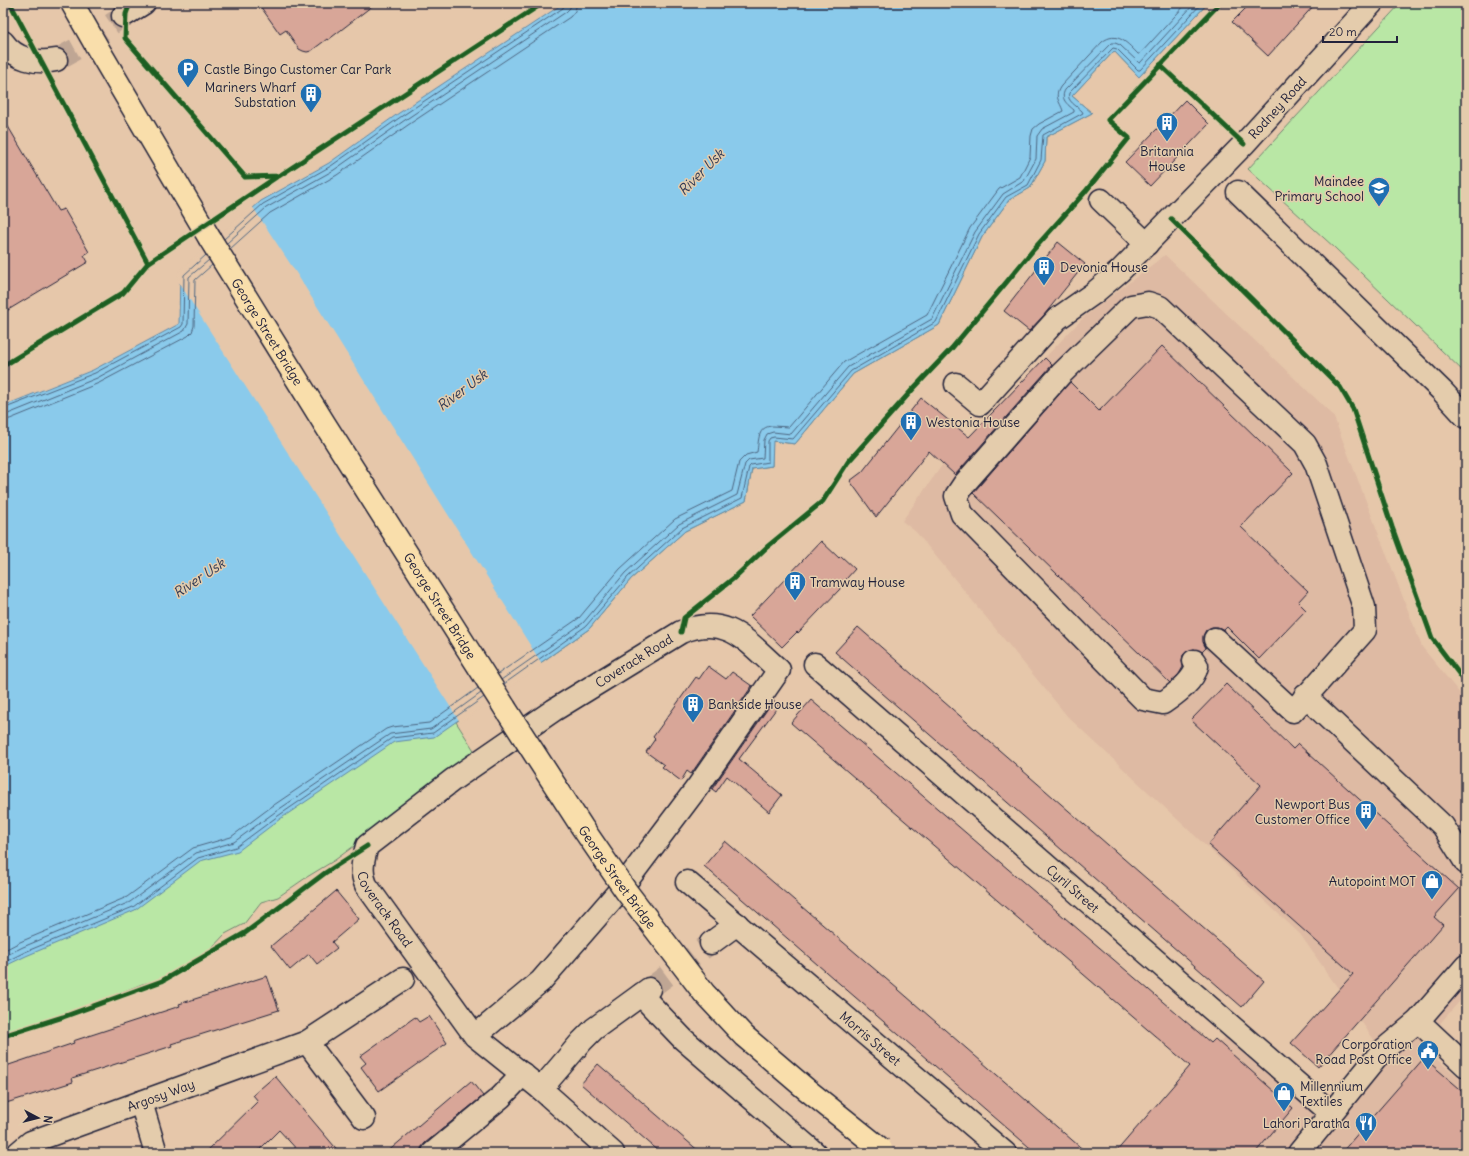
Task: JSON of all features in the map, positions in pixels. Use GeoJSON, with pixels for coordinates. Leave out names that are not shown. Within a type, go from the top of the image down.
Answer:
{"type":"FeatureCollection","features":[{"type":"Feature","properties":{"kind":"main road","name":"George Street Bridge"},"geometry":{"type":"LineString","coordinates":[[72,3],[210,239],[324,423],[527,742],[582,827],[626,891],[704,993],[744,1036],[806,1089],[886,1152]]}},
{"type":"Feature","properties":{"kind":"street"},"geometry":{"type":"LineString","coordinates":[[123,16],[144,3]]}},
{"type":"Feature","properties":{"kind":"street","name":"Rodney Road"},"geometry":{"type":"LineString","coordinates":[[956,384],[980,404],[1057,320],[1094,293],[1120,271],[1147,244],[1244,144],[1372,3]]}},
{"type":"Feature","properties":{"kind":"street"},"geometry":{"type":"LineString","coordinates":[[3,42],[12,52],[22,58],[41,62],[56,60]]}},
{"type":"Feature","properties":{"kind":"street"},"geometry":{"type":"LineString","coordinates":[[1238,192],[1442,391],[1466,417]]}},
{"type":"Feature","properties":{"kind":"street"},"geometry":{"type":"LineString","coordinates":[[1101,200],[1147,244]]}},
{"type":"Feature","properties":{"kind":"street"},"geometry":{"type":"LineString","coordinates":[[1148,303],[1160,307],[1305,444],[1316,464],[1364,607],[1365,630],[1305,696],[1293,712],[1219,642],[1205,664],[1195,664],[1196,674],[1175,694],[1163,702],[1143,698],[962,514],[956,496],[964,484],[1061,374],[1131,306],[1148,303]]}},
{"type":"Feature","properties":{"kind":"street","name":"Coverack Road"},"geometry":{"type":"LineString","coordinates":[[475,1036],[541,981],[620,890],[699,785],[780,670],[734,632],[721,626],[709,625],[696,626],[681,632],[554,710],[454,779],[367,846],[364,858],[362,869],[366,885],[475,1036],[541,1089],[611,1152]]}},
{"type":"Feature","properties":{"kind":"street","name":"Cyril Street"},"geometry":{"type":"LineString","coordinates":[[815,664],[1330,1113]]}},
{"type":"Feature","properties":{"kind":"street"},"geometry":{"type":"LineString","coordinates":[[1305,696],[1443,826],[1466,863]]}},
{"type":"Feature","properties":{"kind":"street"},"geometry":{"type":"LineString","coordinates":[[1443,826],[1466,835]]}},
{"type":"Feature","properties":{"kind":"street","name":"Morris Street"},"geometry":{"type":"LineString","coordinates":[[687,882],[1005,1153]]}},
{"type":"Feature","properties":{"kind":"street"},"geometry":{"type":"LineString","coordinates":[[711,943],[737,924]]}},
{"type":"Feature","properties":{"kind":"street"},"geometry":{"type":"LineString","coordinates":[[1299,1153],[1330,1113],[1382,1051],[1418,1021],[1466,966]]}},
{"type":"Feature","properties":{"kind":"street","name":"Argosy Way"},"geometry":{"type":"LineString","coordinates":[[18,1153],[31,1142],[306,1042],[403,979]]}},
{"type":"Feature","properties":{"kind":"street"},"geometry":{"type":"LineString","coordinates":[[541,1089],[594,1029],[645,992],[683,1039],[815,1153]]}},
{"type":"Feature","properties":{"kind":"street"},"geometry":{"type":"LineString","coordinates":[[1418,1021],[1466,1066]]}},
{"type":"Feature","properties":{"kind":"street"},"geometry":{"type":"LineString","coordinates":[[306,1042],[364,1118]]}},
{"type":"Feature","properties":{"kind":"street"},"geometry":{"type":"LineString","coordinates":[[433,1153],[501,1097],[523,1074]]}},
{"type":"Feature","properties":{"kind":"street"},"geometry":{"type":"LineString","coordinates":[[141,1102],[156,1153]]}},
{"type":"Feature","properties":{"kind":"shaded area"},"geometry":{"type":"Polygon","coordinates":[[[1165,255],[1333,415],[1422,647],[1466,701],[1466,994],[1420,1046],[1466,1083],[1466,1153],[1119,1153],[1186,1082],[1227,1034],[1314,1114],[1377,1044],[1300,934],[1068,717],[916,532],[902,521],[943,464],[1084,317],[1165,255]]]}},
{"type":"Feature","properties":{"kind":"green space"},"geometry":{"type":"Polygon","coordinates":[[[1208,3],[1139,77],[1114,51],[1072,96],[1092,113],[1046,137],[1045,161],[1030,188],[1009,200],[982,237],[939,325],[853,374],[795,444],[772,441],[772,466],[752,469],[746,501],[685,531],[631,579],[589,629],[456,722],[482,763],[373,832],[335,860],[278,897],[261,902],[244,924],[225,934],[210,950],[162,979],[142,984],[79,1009],[3,1034],[3,854],[844,176],[1208,3]]]}},
{"type":"Feature","properties":{"kind":"green space","name":"Maindee Primary School"},"geometry":{"type":"Polygon","coordinates":[[[1401,3],[1466,3],[1466,136],[1464,139],[1466,141],[1466,374],[1335,248],[1248,169],[1401,3]]]}},
{"type":"Feature","properties":{"kind":"water","name":"River Usk"},"geometry":{"type":"Polygon","coordinates":[[[564,3],[1208,3],[1139,77],[1114,51],[1072,96],[1092,113],[1046,137],[1045,161],[1030,188],[1009,200],[982,237],[939,325],[853,374],[795,444],[773,441],[772,466],[752,469],[746,501],[685,531],[631,579],[589,629],[434,737],[394,742],[280,819],[238,851],[200,861],[135,910],[3,967],[3,406],[93,370],[179,324],[180,273],[261,201],[329,163],[399,113],[564,3]]]}},
{"type":"Feature","properties":{"kind":"pier"},"geometry":{"type":"Polygon","coordinates":[[[252,206],[295,271],[542,664],[460,722],[178,281],[179,272],[252,206]]]}},
{"type":"Feature","properties":{"kind":"building"},"geometry":{"type":"Polygon","coordinates":[[[258,3],[376,3],[328,40],[327,39],[311,51],[307,52],[299,49],[286,30],[280,34],[258,3]]]}},
{"type":"Feature","properties":{"kind":"building"},"geometry":{"type":"Polygon","coordinates":[[[1251,3],[1316,3],[1268,56],[1232,22],[1251,3]]]}},
{"type":"Feature","properties":{"kind":"building","name":"Britannia House"},"geometry":{"type":"Polygon","coordinates":[[[1185,100],[1209,124],[1150,186],[1125,162],[1185,100]]]}},
{"type":"Feature","properties":{"kind":"building"},"geometry":{"type":"Polygon","coordinates":[[[3,118],[58,211],[64,209],[89,252],[84,255],[88,262],[3,313],[3,118]]]}},
{"type":"Feature","properties":{"kind":"building","name":"Devonia House"},"geometry":{"type":"Polygon","coordinates":[[[1058,242],[1085,264],[1044,315],[1029,331],[1004,311],[1058,242]]]}},
{"type":"Feature","properties":{"kind":"building"},"geometry":{"type":"Polygon","coordinates":[[[1162,346],[1293,473],[1241,527],[1308,591],[1298,602],[1306,610],[1259,659],[1227,627],[1224,630],[1218,627],[1212,627],[1206,630],[1203,636],[1203,642],[1206,648],[1202,652],[1194,649],[1187,651],[1183,655],[1183,667],[1179,674],[1170,683],[973,493],[1070,382],[1099,411],[1162,346]]]}},
{"type":"Feature","properties":{"kind":"building"},"geometry":{"type":"Polygon","coordinates":[[[1045,358],[1052,365],[955,475],[929,451],[876,517],[850,481],[862,472],[921,398],[969,437],[1045,358]]]}},
{"type":"Feature","properties":{"kind":"building","name":"Tramway House"},"geometry":{"type":"Polygon","coordinates":[[[821,541],[839,558],[841,556],[855,569],[839,587],[840,589],[798,633],[797,632],[782,647],[750,616],[821,541]]]}},
{"type":"Feature","properties":{"kind":"building"},"geometry":{"type":"Polygon","coordinates":[[[858,627],[1264,981],[1242,1007],[835,652],[858,627]]]}},
{"type":"Feature","properties":{"kind":"building","name":"Bankside House"},"geometry":{"type":"Polygon","coordinates":[[[708,666],[726,679],[732,672],[752,686],[691,774],[687,771],[681,781],[662,767],[664,765],[646,752],[655,739],[653,737],[696,677],[699,679],[708,666]]]}},
{"type":"Feature","properties":{"kind":"building"},"geometry":{"type":"Polygon","coordinates":[[[1226,684],[1293,749],[1298,744],[1459,889],[1434,917],[1443,925],[1318,1067],[1291,1043],[1353,974],[1208,845],[1261,785],[1191,720],[1226,684]]]}},
{"type":"Feature","properties":{"kind":"building"},"geometry":{"type":"Polygon","coordinates":[[[811,700],[1211,1043],[1215,1039],[1293,1108],[1255,1153],[1115,1153],[1190,1066],[791,723],[811,700]]]}},
{"type":"Feature","properties":{"kind":"building"},"geometry":{"type":"Polygon","coordinates":[[[773,701],[779,705],[739,759],[782,795],[769,812],[727,776],[716,792],[712,789],[773,701]]]}},
{"type":"Feature","properties":{"kind":"building"},"geometry":{"type":"Polygon","coordinates":[[[725,841],[1087,1153],[1036,1153],[704,866],[725,841]]]}},
{"type":"Feature","properties":{"kind":"building"},"geometry":{"type":"Polygon","coordinates":[[[336,891],[359,919],[332,942],[337,948],[317,964],[309,954],[290,970],[271,946],[336,891]]]}},
{"type":"Feature","properties":{"kind":"building"},"geometry":{"type":"Polygon","coordinates":[[[267,976],[279,1010],[171,1044],[172,1046],[72,1078],[73,1082],[3,1104],[3,1067],[74,1043],[73,1041],[180,1006],[179,1004],[267,976]]]}},
{"type":"Feature","properties":{"kind":"building"},"geometry":{"type":"Polygon","coordinates":[[[429,1016],[447,1043],[379,1091],[361,1067],[366,1063],[360,1056],[415,1017],[419,1022],[429,1016]]]}},
{"type":"Feature","properties":{"kind":"building"},"geometry":{"type":"Polygon","coordinates":[[[1424,1058],[1466,1094],[1466,1153],[1341,1153],[1424,1058]]]}},
{"type":"Feature","properties":{"kind":"building"},"geometry":{"type":"Polygon","coordinates":[[[598,1064],[701,1153],[661,1153],[581,1084],[598,1064]]]}},
{"type":"Feature","properties":{"kind":"building"},"geometry":{"type":"Polygon","coordinates":[[[275,1076],[340,1153],[300,1153],[279,1130],[256,1153],[205,1153],[258,1101],[253,1095],[275,1076]]]}},
{"type":"Feature","properties":{"kind":"building"},"geometry":{"type":"Polygon","coordinates":[[[471,1081],[483,1096],[425,1143],[421,1148],[421,1153],[386,1153],[471,1081]]]}},
{"type":"Feature","properties":{"kind":"tunnel"},"geometry":{"type":"LineString","coordinates":[[56,60],[76,49],[123,16]]}},
{"type":"Feature","properties":{"kind":"tunnel"},"geometry":{"type":"LineString","coordinates":[[649,989],[711,943]]}},
{"type":"Feature","properties":{"kind":"cycle path"},"geometry":{"type":"LineString","coordinates":[[10,3],[148,263]]}},
{"type":"Feature","properties":{"kind":"cycle path"},"geometry":{"type":"LineString","coordinates":[[130,3],[126,14],[125,38],[245,177],[279,176],[543,3]]}},
{"type":"Feature","properties":{"kind":"cycle path"},"geometry":{"type":"LineString","coordinates":[[681,632],[684,618],[734,578],[767,547],[823,501],[848,462],[952,348],[1129,138],[1108,120],[1220,3]]}},
{"type":"Feature","properties":{"kind":"cycle path"},"geometry":{"type":"LineString","coordinates":[[1160,65],[1244,144]]}},
{"type":"Feature","properties":{"kind":"cycle path"},"geometry":{"type":"LineString","coordinates":[[3,366],[123,293],[148,263],[278,176]]}},
{"type":"Feature","properties":{"kind":"cycle path"},"geometry":{"type":"LineString","coordinates":[[1171,219],[1340,387],[1353,409],[1392,527],[1432,638],[1466,683]]}},
{"type":"Feature","properties":{"kind":"cycle path"},"geometry":{"type":"LineString","coordinates":[[3,1036],[63,1017],[162,981],[245,933],[325,873],[367,846]]}},
{"type":"Feature","properties":{"kind":"place","name":"Castle Bingo Customer Car Park"},"geometry":{"type":"Point","coordinates":[188,88]}},
{"type":"Feature","properties":{"kind":"place","name":"Mariners Wharf Substation"},"geometry":{"type":"Point","coordinates":[311,114]}},
{"type":"Feature","properties":{"kind":"place","name":"Britannia House"},"geometry":{"type":"Point","coordinates":[1167,142]}},
{"type":"Feature","properties":{"kind":"place","name":"Maindee Primary School"},"geometry":{"type":"Point","coordinates":[1379,208]}},
{"type":"Feature","properties":{"kind":"place","name":"Devonia House"},"geometry":{"type":"Point","coordinates":[1044,286]}},
{"type":"Feature","properties":{"kind":"place","name":"Westonia House"},"geometry":{"type":"Point","coordinates":[911,442]}},
{"type":"Feature","properties":{"kind":"place","name":"Tramway House"},"geometry":{"type":"Point","coordinates":[795,602]}},
{"type":"Feature","properties":{"kind":"place","name":"Bankside House"},"geometry":{"type":"Point","coordinates":[693,724]}},
{"type":"Feature","properties":{"kind":"place","name":"Newport Bus Customer Office"},"geometry":{"type":"Point","coordinates":[1366,830]}},
{"type":"Feature","properties":{"kind":"place","name":"Autopoint MOT"},"geometry":{"type":"Point","coordinates":[1432,900]}},
{"type":"Feature","properties":{"kind":"place","name":"Corporation Road Post Office"},"geometry":{"type":"Point","coordinates":[1428,1070]}},
{"type":"Feature","properties":{"kind":"place","name":"Millennium Textiles"},"geometry":{"type":"Point","coordinates":[1284,1112]}},
{"type":"Feature","properties":{"kind":"place","name":"Lahori Paratha"},"geometry":{"type":"Point","coordinates":[1366,1142]}}]}
